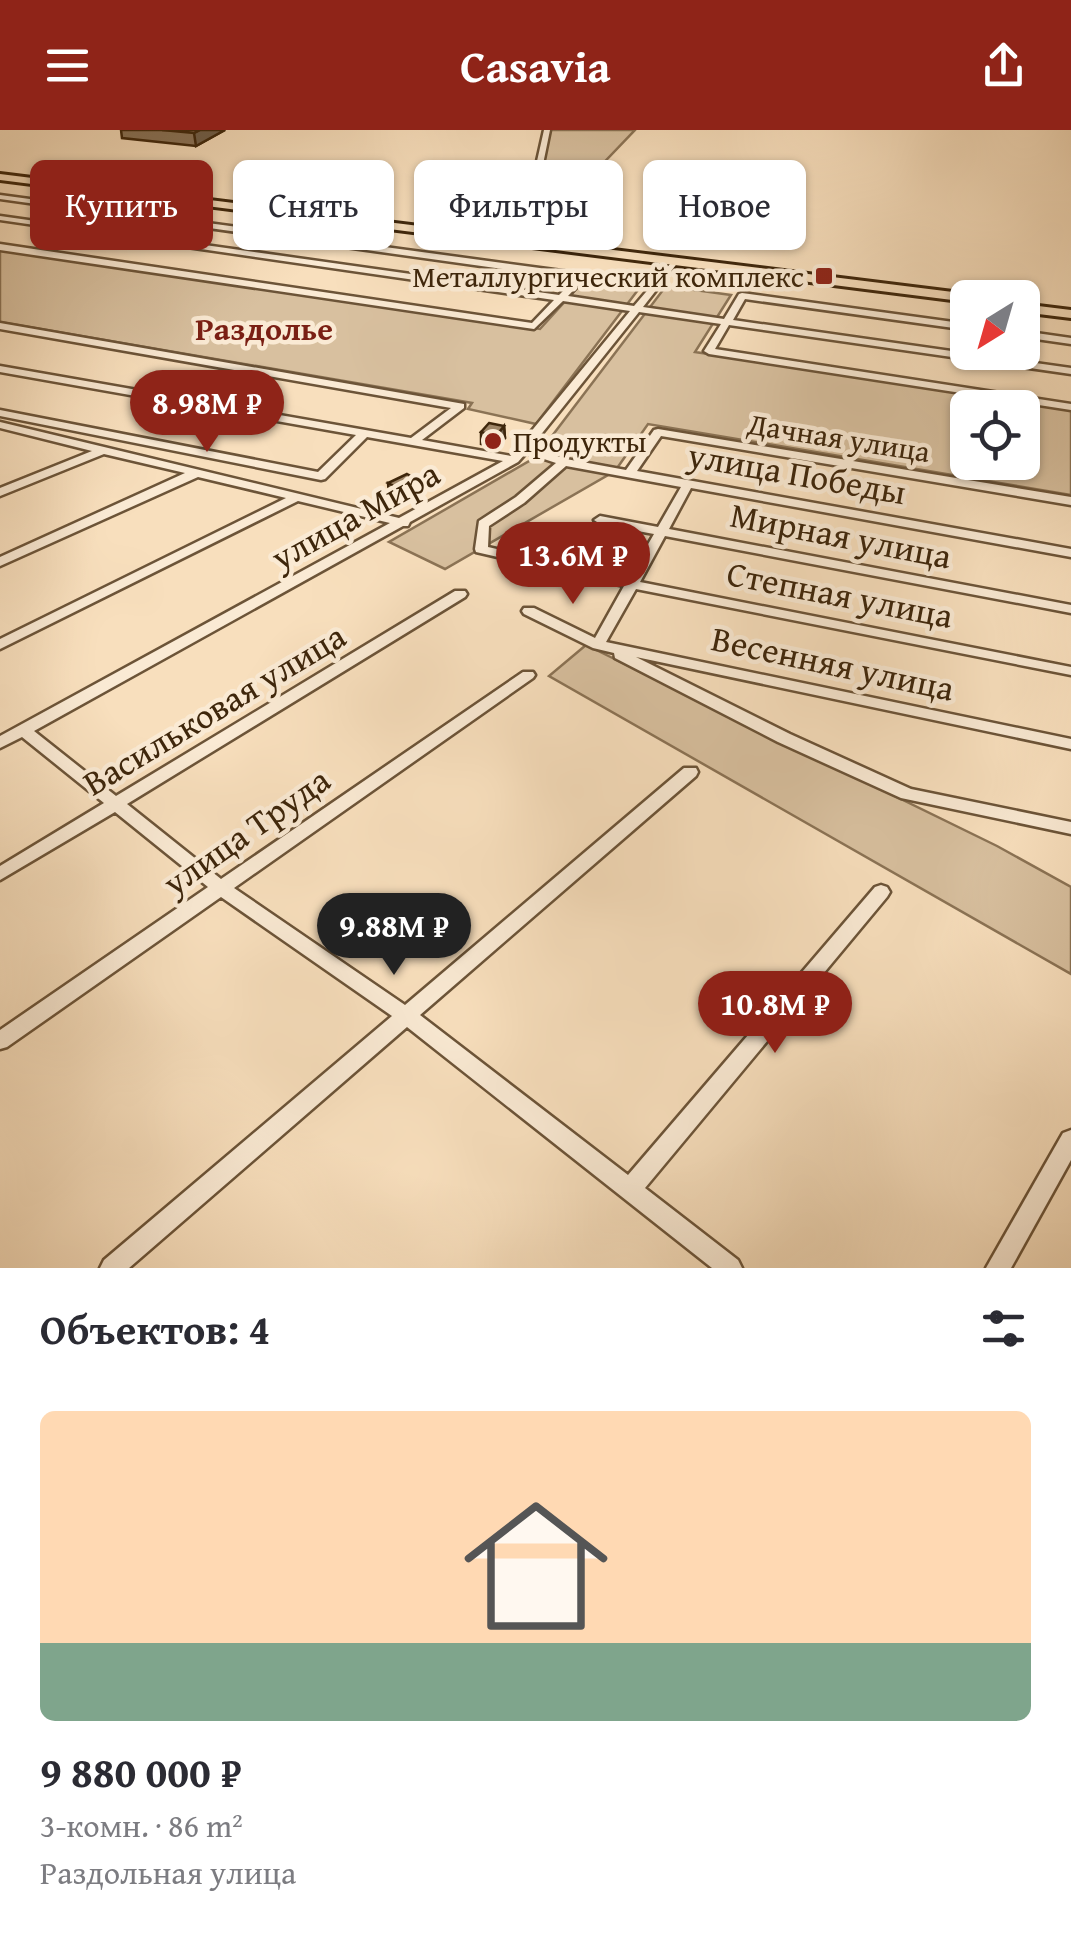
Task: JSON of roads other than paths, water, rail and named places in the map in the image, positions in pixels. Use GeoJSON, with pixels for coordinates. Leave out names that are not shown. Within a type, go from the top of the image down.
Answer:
{"type":"FeatureCollection","features":[{"type":"Feature","properties":{"kind":"main road"},"geometry":{"type":"LineString","coordinates":[[0,179],[414,229]]}},
{"type":"Feature","properties":{"kind":"main road"},"geometry":{"type":"LineString","coordinates":[[0,179],[950,298]]}},
{"type":"Feature","properties":{"kind":"main road"},"geometry":{"type":"LineString","coordinates":[[579,250],[674,263]]}},
{"type":"Feature","properties":{"kind":"main road"},"geometry":{"type":"LineString","coordinates":[[1040,308],[1071,312]]}},
{"type":"Feature","properties":{"kind":"street"},"geometry":{"type":"LineString","coordinates":[[540,160],[547,130]]}},
{"type":"Feature","properties":{"kind":"street"},"geometry":{"type":"LineString","coordinates":[[0,198],[580,279],[534,326],[0,247]]}},
{"type":"Feature","properties":{"kind":"street"},"geometry":{"type":"LineString","coordinates":[[0,218],[1071,371]]}},
{"type":"Feature","properties":{"kind":"street","name":"улица Мира"},"geometry":{"type":"LineString","coordinates":[[0,744],[514,460],[674,263]]}},
{"type":"Feature","properties":{"kind":"street"},"geometry":{"type":"LineString","coordinates":[[950,325],[742,296],[709,352],[1071,407]]}},
{"type":"Feature","properties":{"kind":"street"},"geometry":{"type":"LineString","coordinates":[[0,326],[460,406],[413,442]]}},
{"type":"Feature","properties":{"kind":"street"},"geometry":{"type":"LineString","coordinates":[[1040,336],[1071,340]]}},
{"type":"Feature","properties":{"kind":"street"},"geometry":{"type":"LineString","coordinates":[[0,369],[514,460]]}},
{"type":"Feature","properties":{"kind":"street"},"geometry":{"type":"LineString","coordinates":[[0,413],[321,476],[364,434]]}},
{"type":"Feature","properties":{"kind":"street"},"geometry":{"type":"LineString","coordinates":[[4,429],[404,523]]}},
{"type":"Feature","properties":{"kind":"street","name":"Дачная улица"},"geometry":{"type":"LineString","coordinates":[[630,474],[658,432],[1071,501]]}},
{"type":"Feature","properties":{"kind":"street","name":"улица Победы"},"geometry":{"type":"LineString","coordinates":[[526,448],[564,462],[1071,553]]}},
{"type":"Feature","properties":{"kind":"street"},"geometry":{"type":"LineString","coordinates":[[0,492],[101,450]]}},
{"type":"Feature","properties":{"kind":"street","name":"Степная улица"},"geometry":{"type":"LineString","coordinates":[[564,462],[520,500],[483,524],[481,549],[632,584],[1071,671]]}},
{"type":"Feature","properties":{"kind":"street"},"geometry":{"type":"LineString","coordinates":[[0,562],[194,474]]}},
{"type":"Feature","properties":{"kind":"street"},"geometry":{"type":"LineString","coordinates":[[688,484],[598,644],[784,738],[907,794],[1071,828]]}},
{"type":"Feature","properties":{"kind":"street"},"geometry":{"type":"LineString","coordinates":[[0,645],[295,498]]}},
{"type":"Feature","properties":{"kind":"street","name":"Мирная улица"},"geometry":{"type":"LineString","coordinates":[[600,520],[1071,608]]}},
{"type":"Feature","properties":{"kind":"street","name":"Васильковая улица"},"geometry":{"type":"LineString","coordinates":[[0,874],[460,594]]}},
{"type":"Feature","properties":{"kind":"street","name":"Весенняя улица"},"geometry":{"type":"LineString","coordinates":[[529,611],[598,644],[1071,744]]}},
{"type":"Feature","properties":{"kind":"street","name":"улица Труда"},"geometry":{"type":"LineString","coordinates":[[0,1041],[528,674]]}},
{"type":"Feature","properties":{"kind":"street"},"geometry":{"type":"LineString","coordinates":[[0,732],[24,730],[221,888],[408,1017],[730,1268]]}},
{"type":"Feature","properties":{"kind":"street"},"geometry":{"type":"LineString","coordinates":[[112,1268],[690,772]]}},
{"type":"Feature","properties":{"kind":"street"},"geometry":{"type":"LineString","coordinates":[[631,1188],[881,892]]}},
{"type":"Feature","properties":{"kind":"street"},"geometry":{"type":"LineString","coordinates":[[998,1268],[1071,1140]]}},
{"type":"Feature","properties":{"kind":"place","name":"Металлургический комплекс"},"geometry":{"type":"Point","coordinates":[824,276]}},
{"type":"Feature","properties":{"kind":"place","name":"Продукты"},"geometry":{"type":"Point","coordinates":[493,441]}},
{"type":"Feature","properties":{"kind":"district","name":"Раздолье"},"geometry":{"type":"Point","coordinates":[264,328]}}]}
